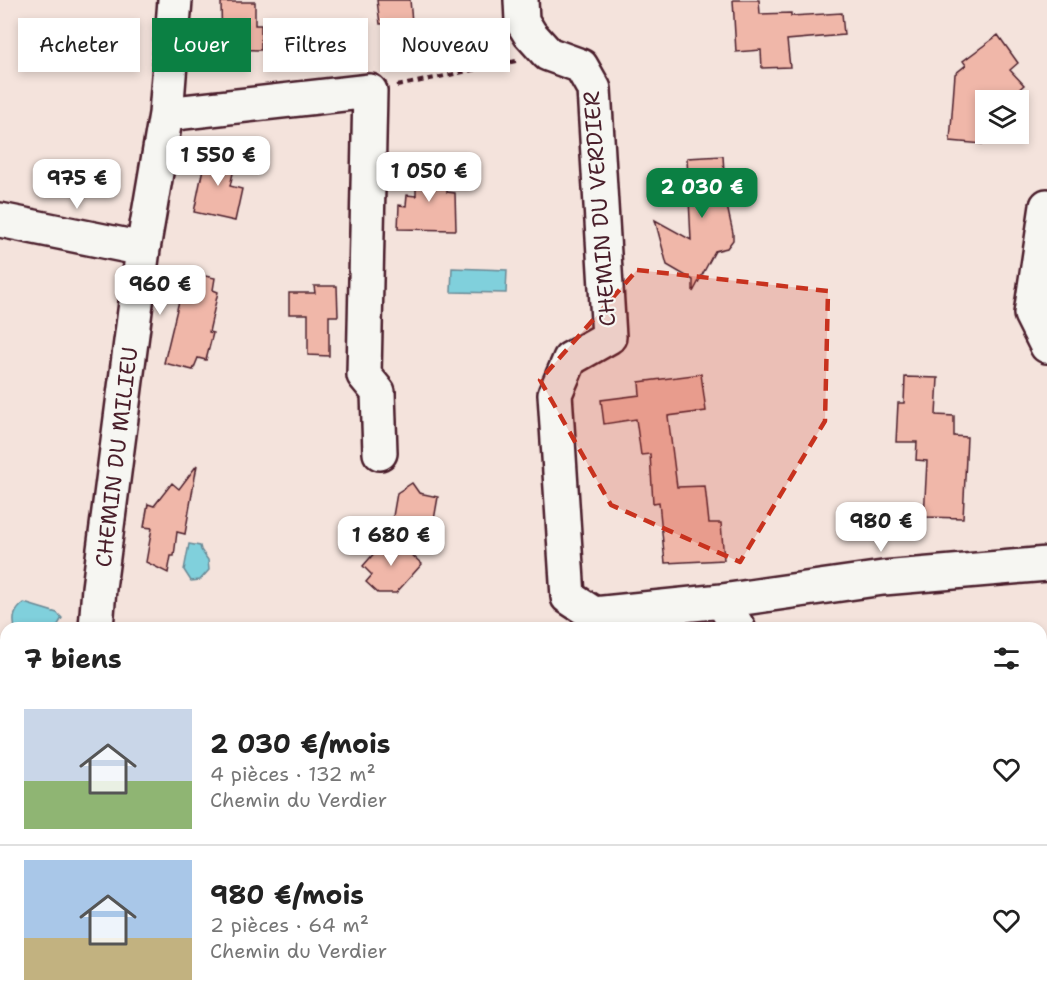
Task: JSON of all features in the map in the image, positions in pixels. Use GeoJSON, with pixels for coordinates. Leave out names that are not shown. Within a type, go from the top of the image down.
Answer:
{"type":"FeatureCollection","features":[{"type":"Feature","properties":{"kind":"street","name":"CHEMIN DU MILIEU"},"geometry":{"type":"LineString","coordinates":[[96,622],[143,249],[166,114],[175,0]]}},
{"type":"Feature","properties":{"kind":"street","name":"CHEMIN DU VERDIER"},"geometry":{"type":"LineString","coordinates":[[521,0],[522,21],[530,34],[548,54],[581,66],[594,89],[609,337],[570,359],[555,394],[567,597],[594,614],[730,615]]}},
{"type":"Feature","properties":{"kind":"street"},"geometry":{"type":"LineString","coordinates":[[166,114],[370,91],[364,375],[378,392],[380,453]]}},
{"type":"Feature","properties":{"kind":"street"},"geometry":{"type":"LineString","coordinates":[[1047,206],[1031,314],[1047,346]]}},
{"type":"Feature","properties":{"kind":"street"},"geometry":{"type":"LineString","coordinates":[[0,220],[143,249]]}},
{"type":"Feature","properties":{"kind":"street"},"geometry":{"type":"LineString","coordinates":[[730,615],[883,578],[1047,564]]}},
{"type":"Feature","properties":{"kind":"path"},"geometry":{"type":"LineString","coordinates":[[370,91],[548,54]]}},
{"type":"Feature","properties":{"kind":"highlighted area"},"geometry":{"type":"Polygon","coordinates":[[[637,270],[828,291],[825,421],[740,562],[611,505],[540,380],[637,270]]]}},
{"type":"Feature","properties":{"kind":"water"},"geometry":{"type":"Polygon","coordinates":[[[452,268],[507,270],[506,293],[451,292],[452,268]]]}},
{"type":"Feature","properties":{"kind":"water"},"geometry":{"type":"Polygon","coordinates":[[[189,544],[200,546],[208,560],[209,570],[200,580],[191,581],[184,570],[189,544]]]}},
{"type":"Feature","properties":{"kind":"water"},"geometry":{"type":"Polygon","coordinates":[[[24,603],[57,613],[62,618],[60,622],[14,622],[18,608],[24,603]]]}},
{"type":"Feature","properties":{"kind":"building"},"geometry":{"type":"Polygon","coordinates":[[[377,0],[410,0],[412,18],[380,18],[380,24],[377,0]]]}},
{"type":"Feature","properties":{"kind":"building"},"geometry":{"type":"Polygon","coordinates":[[[733,0],[759,0],[760,14],[791,13],[791,16],[842,13],[844,35],[787,40],[790,67],[762,68],[761,50],[736,52],[733,0]]]}},
{"type":"Feature","properties":{"kind":"building"},"geometry":{"type":"Polygon","coordinates":[[[221,2],[255,2],[255,25],[261,25],[261,50],[251,50],[251,18],[221,18],[221,2]]]}},
{"type":"Feature","properties":{"kind":"building"},"geometry":{"type":"Polygon","coordinates":[[[998,35],[1018,63],[1010,70],[1024,85],[1018,90],[975,90],[975,143],[950,141],[955,74],[966,65],[963,61],[998,35]]]}},
{"type":"Feature","properties":{"kind":"building"},"geometry":{"type":"Polygon","coordinates":[[[207,149],[237,156],[230,186],[242,189],[235,221],[194,212],[207,149]]]}},
{"type":"Feature","properties":{"kind":"building"},"geometry":{"type":"Polygon","coordinates":[[[723,156],[724,172],[733,172],[733,207],[727,206],[733,240],[727,248],[715,251],[693,292],[693,280],[667,265],[655,220],[691,240],[687,158],[723,156]]]}},
{"type":"Feature","properties":{"kind":"building"},"geometry":{"type":"Polygon","coordinates":[[[416,168],[447,169],[447,192],[455,193],[456,230],[398,229],[399,205],[406,206],[407,195],[416,196],[416,168]]]}},
{"type":"Feature","properties":{"kind":"building"},"geometry":{"type":"Polygon","coordinates":[[[186,272],[215,278],[213,290],[218,292],[209,332],[213,333],[206,360],[198,358],[193,370],[164,363],[186,272]]]}},
{"type":"Feature","properties":{"kind":"building"},"geometry":{"type":"Polygon","coordinates":[[[314,286],[337,286],[338,316],[329,316],[329,356],[308,355],[308,314],[289,314],[289,293],[315,293],[314,286]]]}},
{"type":"Feature","properties":{"kind":"building"},"geometry":{"type":"Polygon","coordinates":[[[701,374],[706,411],[668,416],[677,487],[705,486],[709,523],[721,523],[724,560],[665,563],[659,502],[653,503],[650,454],[641,455],[636,419],[604,424],[601,400],[640,395],[639,382],[701,374]]]}},
{"type":"Feature","properties":{"kind":"building"},"geometry":{"type":"Polygon","coordinates":[[[905,377],[938,378],[936,415],[954,416],[954,436],[967,437],[963,518],[924,517],[927,461],[916,460],[917,442],[896,442],[898,403],[904,403],[905,377]]]}},
{"type":"Feature","properties":{"kind":"building"},"geometry":{"type":"Polygon","coordinates":[[[197,465],[185,534],[177,532],[174,556],[171,556],[168,573],[146,562],[152,528],[144,527],[148,504],[154,506],[172,483],[179,489],[197,465]]]}},
{"type":"Feature","properties":{"kind":"building"},"geometry":{"type":"Polygon","coordinates":[[[412,483],[419,493],[438,497],[431,537],[391,528],[397,493],[412,483]]]}},
{"type":"Feature","properties":{"kind":"building"},"geometry":{"type":"Polygon","coordinates":[[[390,535],[422,564],[396,593],[378,593],[366,582],[372,575],[363,566],[390,535]]]}}]}
